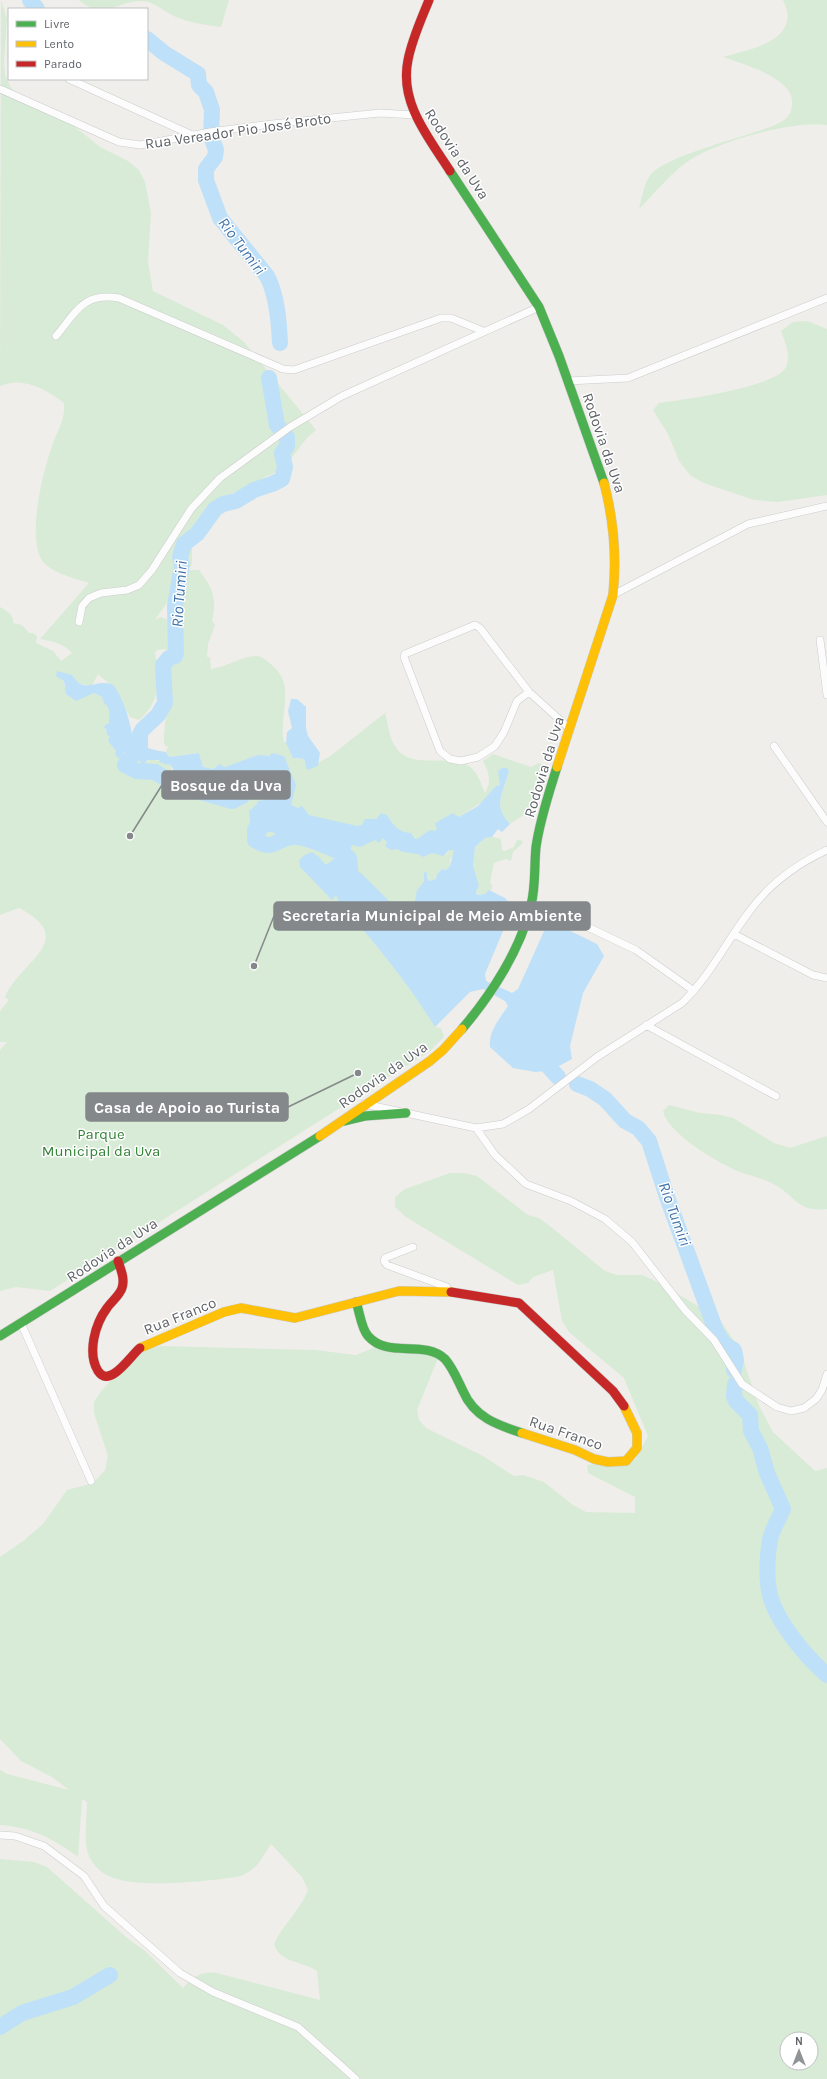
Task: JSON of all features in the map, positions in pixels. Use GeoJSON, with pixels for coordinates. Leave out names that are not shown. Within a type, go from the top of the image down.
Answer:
{"type":"FeatureCollection","features":[{"type":"Feature","properties":{"kind":"street","name":"Rodovia da Uva"},"geometry":{"type":"LineString","coordinates":[[0,1336],[330,1130],[364,1104],[409,1076],[444,1049],[471,1018],[485,999],[521,932],[531,906],[540,827],[547,799],[613,595],[617,567],[616,534],[603,476],[550,331],[539,307],[414,115],[406,91],[406,67],[414,37],[429,0]]}},
{"type":"Feature","properties":{"kind":"street"},"geometry":{"type":"LineString","coordinates":[[71,80],[193,135]]}},
{"type":"Feature","properties":{"kind":"street","name":"Rua Vereador Pio José Broto"},"geometry":{"type":"LineString","coordinates":[[0,89],[119,142],[140,145],[193,135],[272,124],[380,114],[414,115]]}},
{"type":"Feature","properties":{"kind":"street"},"geometry":{"type":"LineString","coordinates":[[56,336],[82,304],[93,298],[107,296],[118,298],[283,369],[294,370],[441,318],[450,318],[483,331]]}},
{"type":"Feature","properties":{"kind":"street"},"geometry":{"type":"LineString","coordinates":[[568,381],[628,378],[827,298]]}},
{"type":"Feature","properties":{"kind":"street"},"geometry":{"type":"LineString","coordinates":[[79,622],[82,606],[89,598],[101,593],[127,590],[139,585],[152,570],[191,509],[220,478],[290,427],[342,396],[539,307]]}},
{"type":"Feature","properties":{"kind":"street"},"geometry":{"type":"LineString","coordinates":[[613,595],[748,524],[827,506]]}},
{"type":"Feature","properties":{"kind":"street"},"geometry":{"type":"LineString","coordinates":[[529,692],[517,701],[504,732],[495,746],[478,757],[461,761],[450,759],[440,751],[404,657],[405,654],[475,625],[480,628],[529,692],[570,729]]}},
{"type":"Feature","properties":{"kind":"street"},"geometry":{"type":"LineString","coordinates":[[820,640],[827,695]]}},
{"type":"Feature","properties":{"kind":"street"},"geometry":{"type":"LineString","coordinates":[[774,746],[827,822]]}},
{"type":"Feature","properties":{"kind":"street"},"geometry":{"type":"LineString","coordinates":[[364,1104],[476,1128],[503,1124],[529,1109],[597,1057],[682,1003],[694,991],[717,961],[749,911],[769,888],[803,862],[827,850]]}},
{"type":"Feature","properties":{"kind":"street"},"geometry":{"type":"LineString","coordinates":[[531,906],[571,919],[636,950],[694,991]]}},
{"type":"Feature","properties":{"kind":"street"},"geometry":{"type":"LineString","coordinates":[[734,934],[813,975],[827,978]]}},
{"type":"Feature","properties":{"kind":"street"},"geometry":{"type":"LineString","coordinates":[[646,1025],[776,1096]]}},
{"type":"Feature","properties":{"kind":"street"},"geometry":{"type":"LineString","coordinates":[[340,1122],[366,1116],[406,1113]]}},
{"type":"Feature","properties":{"kind":"street"},"geometry":{"type":"LineString","coordinates":[[476,1128],[495,1155],[526,1184],[571,1201],[605,1219],[632,1242],[685,1310],[714,1340],[742,1384],[777,1407],[791,1411],[804,1408],[816,1399],[822,1390],[827,1374]]}},
{"type":"Feature","properties":{"kind":"street"},"geometry":{"type":"LineString","coordinates":[[413,1247],[385,1258],[384,1261],[387,1265],[446,1286],[450,1292]]}},
{"type":"Feature","properties":{"kind":"street","name":"Rua Franco"},"geometry":{"type":"LineString","coordinates":[[118,1261],[123,1278],[122,1289],[106,1309],[98,1323],[92,1352],[93,1363],[100,1374],[108,1377],[114,1375],[139,1348],[154,1340],[171,1335],[224,1312],[241,1308],[295,1318],[356,1302],[399,1291],[450,1292],[492,1298],[519,1304],[535,1317],[613,1391],[627,1410],[637,1433],[637,1448],[626,1461],[611,1463],[595,1460],[577,1451],[534,1438],[480,1416],[472,1408],[463,1394],[451,1367],[440,1355],[417,1348],[393,1348],[379,1346],[368,1336],[356,1302]]}},
{"type":"Feature","properties":{"kind":"street"},"geometry":{"type":"LineString","coordinates":[[21,1324],[91,1481]]}},
{"type":"Feature","properties":{"kind":"street"},"geometry":{"type":"LineString","coordinates":[[0,1835],[15,1836],[44,1846],[84,1876],[104,1906],[180,1973],[213,1992],[298,2027],[356,2079]]}},
{"type":"Feature","properties":{"kind":"green space","name":"Parque Municipal da Uva"},"geometry":{"type":"Polygon","coordinates":[[[1,0],[7,19],[4,62],[5,75],[11,88],[26,101],[70,123],[100,147],[128,161],[139,170],[145,182],[151,213],[148,262],[153,291],[223,325],[244,342],[316,430],[306,439],[284,468],[231,494],[197,528],[192,545],[192,564],[188,570],[199,570],[208,582],[213,594],[214,606],[212,621],[215,625],[208,644],[207,657],[210,657],[211,669],[251,656],[258,656],[272,665],[284,682],[284,742],[287,743],[289,750],[296,759],[304,759],[305,764],[316,764],[329,757],[385,713],[391,738],[401,754],[409,758],[419,760],[460,762],[469,766],[477,775],[485,793],[489,777],[483,761],[493,754],[531,767],[539,763],[544,765],[545,771],[540,785],[537,786],[534,794],[537,795],[533,807],[527,813],[510,824],[501,811],[500,805],[500,799],[509,771],[507,768],[500,779],[500,785],[496,786],[487,797],[488,801],[482,802],[459,817],[443,819],[446,855],[449,850],[454,850],[455,852],[450,860],[450,866],[446,870],[442,869],[437,874],[436,879],[429,881],[427,875],[424,874],[425,882],[414,906],[402,909],[396,908],[372,940],[415,993],[435,1027],[441,1028],[444,1037],[430,1051],[50,1291],[16,1287],[0,1291],[0,1050],[7,1042],[0,1042],[0,1011],[9,1000],[5,997],[12,984],[40,951],[45,941],[45,930],[37,920],[19,908],[0,915],[0,607],[11,615],[13,623],[22,625],[29,633],[33,633],[37,636],[36,643],[53,651],[61,661],[72,653],[61,645],[40,639],[89,583],[61,574],[45,564],[39,554],[36,540],[36,523],[41,487],[49,455],[63,419],[64,403],[50,393],[25,383],[8,383],[0,386],[1,0]],[[180,584],[155,620],[161,617],[168,620],[172,625],[177,621],[180,584]],[[165,649],[157,650],[155,653],[158,672],[157,690],[151,705],[139,720],[130,717],[112,686],[98,674],[92,686],[64,681],[64,686],[83,696],[94,693],[102,697],[109,708],[109,723],[106,728],[117,751],[115,754],[132,753],[137,756],[143,765],[146,764],[145,762],[150,760],[157,760],[171,765],[172,770],[183,775],[186,782],[205,792],[206,789],[230,784],[232,782],[225,767],[214,769],[203,767],[199,753],[169,757],[166,752],[168,746],[165,746],[164,742],[166,715],[164,705],[166,696],[166,675],[168,671],[164,668],[168,658],[171,657],[171,654],[165,649]]]}},
{"type":"Feature","properties":{"kind":"green space"},"geometry":{"type":"Polygon","coordinates":[[[79,0],[229,0],[221,27],[198,24],[181,19],[154,4],[145,1],[132,2],[113,8],[93,8],[79,0]]]}},
{"type":"Feature","properties":{"kind":"green space"},"geometry":{"type":"Polygon","coordinates":[[[783,0],[827,0],[827,125],[812,124],[775,129],[735,140],[700,154],[680,167],[639,209],[647,182],[651,174],[659,167],[708,147],[773,126],[788,116],[792,105],[791,95],[786,87],[777,80],[754,68],[723,57],[761,46],[778,36],[784,29],[788,18],[783,0]]]}},
{"type":"Feature","properties":{"kind":"green space"},"geometry":{"type":"Polygon","coordinates":[[[807,321],[827,329],[827,495],[778,502],[754,500],[704,483],[691,476],[679,461],[668,434],[653,410],[659,403],[707,396],[728,391],[766,381],[779,374],[786,367],[788,358],[787,349],[781,331],[793,322],[807,321]]]}},
{"type":"Feature","properties":{"kind":"green space"},"geometry":{"type":"Polygon","coordinates":[[[492,837],[501,839],[502,850],[505,851],[514,847],[517,840],[521,840],[523,843],[513,852],[511,861],[506,859],[494,863],[490,883],[492,884],[492,889],[485,894],[477,895],[473,866],[475,847],[485,838],[492,837]]]}},
{"type":"Feature","properties":{"kind":"green space"},"geometry":{"type":"Polygon","coordinates":[[[669,1105],[700,1113],[733,1118],[774,1143],[790,1148],[827,1136],[827,1209],[810,1208],[799,1204],[777,1186],[740,1172],[707,1155],[684,1138],[667,1120],[663,1111],[669,1105]]]}},
{"type":"Feature","properties":{"kind":"green space"},"geometry":{"type":"Polygon","coordinates":[[[450,1173],[464,1173],[477,1176],[528,1215],[539,1218],[605,1271],[617,1275],[642,1275],[660,1283],[711,1314],[722,1323],[739,1348],[759,1406],[773,1432],[815,1471],[827,1468],[827,2079],[0,2079],[0,1859],[34,1862],[47,1867],[127,1938],[145,1951],[183,1988],[198,1975],[217,1973],[320,2000],[317,1971],[281,1955],[274,1944],[305,1898],[308,1890],[302,1877],[271,1844],[256,1866],[241,1876],[196,1882],[143,1883],[129,1882],[113,1878],[102,1872],[93,1864],[88,1854],[86,1840],[87,1802],[82,1799],[78,1857],[51,1839],[42,1835],[22,1828],[0,1825],[0,1770],[7,1774],[69,1790],[52,1777],[21,1761],[0,1739],[0,1557],[23,1541],[43,1524],[67,1490],[86,1485],[97,1479],[105,1470],[108,1456],[94,1413],[94,1402],[102,1390],[134,1356],[145,1348],[161,1346],[315,1350],[356,1355],[383,1344],[440,1353],[417,1410],[419,1420],[426,1428],[483,1456],[514,1476],[523,1475],[544,1482],[573,1505],[586,1512],[635,1513],[635,1497],[588,1473],[587,1465],[635,1460],[648,1436],[624,1378],[569,1332],[562,1321],[553,1270],[533,1277],[528,1283],[518,1285],[406,1217],[395,1207],[395,1197],[405,1189],[450,1173]]]}},
{"type":"Feature","properties":{"kind":"water"},"geometry":{"type":"Polygon","coordinates":[[[57,671],[72,675],[76,681],[81,684],[90,685],[105,683],[111,684],[115,687],[125,708],[132,738],[139,744],[166,752],[169,757],[199,753],[203,767],[214,769],[219,764],[225,767],[258,755],[269,756],[272,753],[284,756],[296,785],[291,805],[298,808],[302,806],[309,815],[357,826],[362,825],[365,819],[376,819],[381,813],[387,815],[391,822],[399,830],[411,833],[415,839],[431,830],[435,831],[437,829],[435,824],[452,813],[459,817],[478,806],[496,786],[500,785],[498,771],[502,768],[507,768],[509,771],[500,799],[500,805],[501,811],[510,824],[502,832],[498,829],[492,837],[485,838],[475,847],[473,866],[479,886],[476,891],[477,895],[485,894],[489,890],[505,898],[513,907],[485,974],[486,981],[512,993],[518,989],[545,929],[554,923],[597,944],[604,956],[583,993],[570,1046],[572,1059],[557,1067],[545,1071],[535,1072],[513,1068],[490,1047],[493,1031],[498,1020],[508,1006],[505,1001],[483,989],[470,992],[435,1027],[404,981],[371,939],[347,910],[339,909],[336,895],[332,900],[300,867],[299,860],[312,852],[326,865],[339,855],[344,857],[346,867],[361,873],[396,908],[402,909],[414,906],[417,890],[424,882],[424,872],[427,873],[429,881],[436,879],[437,874],[442,869],[446,870],[450,866],[454,850],[449,850],[443,856],[432,853],[423,857],[397,849],[391,850],[385,846],[387,842],[383,838],[379,843],[375,840],[360,847],[352,845],[350,851],[345,853],[302,833],[299,833],[283,843],[279,843],[279,836],[272,832],[268,832],[262,838],[260,835],[255,835],[251,829],[249,811],[257,804],[258,801],[265,800],[265,790],[259,785],[252,787],[240,780],[238,782],[232,782],[226,787],[222,787],[214,792],[211,788],[206,789],[205,792],[201,793],[194,787],[193,790],[190,790],[185,777],[182,776],[181,772],[175,773],[171,765],[164,764],[163,762],[160,763],[159,760],[148,760],[145,762],[146,764],[143,765],[136,755],[130,751],[123,753],[122,758],[118,758],[115,754],[116,751],[108,741],[110,736],[107,735],[106,728],[103,727],[109,723],[109,709],[104,703],[102,697],[94,693],[76,701],[66,694],[64,681],[56,676],[57,671]]]}},
{"type":"Feature","properties":{"kind":"water"},"geometry":{"type":"Polygon","coordinates":[[[291,699],[297,699],[306,707],[306,728],[308,736],[320,753],[318,766],[307,770],[304,759],[293,758],[286,743],[287,732],[292,728],[288,711],[291,699]]]}},
{"type":"Feature","properties":{"kind":"waterway","name":"Rio Tumiri"},"geometry":{"type":"LineString","coordinates":[[30,0],[36,8]]}},
{"type":"Feature","properties":{"kind":"waterway","name":"Rio Tumiri"},"geometry":{"type":"LineString","coordinates":[[148,40],[164,53],[198,74],[199,85],[206,92],[212,110],[211,136],[216,150],[215,157],[206,169],[206,180],[220,218],[267,276],[273,291],[277,308],[280,343]]}},
{"type":"Feature","properties":{"kind":"waterway","name":"Rio Tumiri"},"geometry":{"type":"LineString","coordinates":[[269,378],[277,425],[287,437],[287,446],[282,453],[285,467],[282,479],[254,490],[236,501],[223,504],[215,509],[197,534],[184,544],[180,557],[182,565],[175,606],[176,653],[175,656],[169,658],[163,665],[165,703],[158,715],[143,729],[140,734],[140,746],[125,765],[137,771],[155,772],[180,789],[201,792],[232,801],[242,796],[247,788],[256,782],[262,782],[270,788]]}},
{"type":"Feature","properties":{"kind":"waterway","name":"Rio Tumiri"},"geometry":{"type":"LineString","coordinates":[[263,817],[255,830],[255,840],[266,845],[271,845],[286,838],[297,837],[304,838],[338,851],[349,858],[351,879],[355,889]]}},
{"type":"Feature","properties":{"kind":"waterway","name":"Rio Tumiri"},"geometry":{"type":"LineString","coordinates":[[537,1054],[558,1077]]}},
{"type":"Feature","properties":{"kind":"waterway","name":"Rio Tumiri"},"geometry":{"type":"LineString","coordinates":[[577,1084],[590,1089],[605,1099],[625,1121],[638,1128],[649,1141],[667,1197],[716,1331],[724,1344],[734,1350],[736,1360],[734,1370]]}},
{"type":"Feature","properties":{"kind":"waterway","name":"Rio Tumiri"},"geometry":{"type":"LineString","coordinates":[[735,1384],[734,1396],[736,1401],[750,1415],[751,1431],[760,1448],[767,1473],[783,1509],[772,1532],[769,1546],[767,1575],[773,1605],[793,1638],[810,1659],[827,1675]]}},
{"type":"Feature","properties":{"kind":"waterway"},"geometry":{"type":"LineString","coordinates":[[0,2027],[22,2013],[73,1997],[110,1975]]}},
{"type":"Feature","properties":{"kind":"traffic: fast"},"geometry":{"type":"LineString","coordinates":[[450,171],[539,307],[559,356],[604,483]]}},
{"type":"Feature","properties":{"kind":"traffic: fast"},"geometry":{"type":"LineString","coordinates":[[462,1029],[484,1001],[504,971],[526,922],[534,890],[535,854],[540,826],[557,767]]}},
{"type":"Feature","properties":{"kind":"traffic: fast"},"geometry":{"type":"LineString","coordinates":[[344,1121],[365,1116],[406,1113]]}},
{"type":"Feature","properties":{"kind":"traffic: fast"},"geometry":{"type":"LineString","coordinates":[[0,1336],[320,1136]]}},
{"type":"Feature","properties":{"kind":"traffic: fast"},"geometry":{"type":"LineString","coordinates":[[356,1302],[364,1329],[368,1336],[376,1343],[396,1348],[427,1350],[436,1353],[448,1363],[468,1400],[480,1414],[495,1423],[522,1433]]}},
{"type":"Feature","properties":{"kind":"traffic: slow"},"geometry":{"type":"LineString","coordinates":[[557,767],[613,595],[615,566],[614,539],[604,483]]}},
{"type":"Feature","properties":{"kind":"traffic: slow"},"geometry":{"type":"LineString","coordinates":[[320,1136],[430,1061],[443,1050],[462,1029]]}},
{"type":"Feature","properties":{"kind":"traffic: slow"},"geometry":{"type":"LineString","coordinates":[[140,1348],[224,1312],[241,1308],[295,1318],[399,1291],[451,1292]]}},
{"type":"Feature","properties":{"kind":"traffic: slow"},"geometry":{"type":"LineString","coordinates":[[522,1433],[575,1450],[594,1459],[608,1462],[626,1461],[637,1448],[637,1433],[624,1406]]}},
{"type":"Feature","properties":{"kind":"traffic: jam"},"geometry":{"type":"LineString","coordinates":[[429,0],[412,45],[406,76],[408,91],[418,119],[425,133],[450,171]]}},
{"type":"Feature","properties":{"kind":"traffic: jam"},"geometry":{"type":"LineString","coordinates":[[118,1261],[122,1274],[123,1285],[99,1322],[94,1339],[93,1356],[98,1371],[103,1375],[108,1376],[114,1373],[120,1369],[140,1348]]}},
{"type":"Feature","properties":{"kind":"traffic: jam"},"geometry":{"type":"LineString","coordinates":[[451,1292],[519,1303],[613,1391],[624,1406]]}},
{"type":"Feature","properties":{"kind":"place","name":"Bosque da Uva"},"geometry":{"type":"Point","coordinates":[130,836]}},
{"type":"Feature","properties":{"kind":"place","name":"Secretaria Municipal de Meio Ambiente"},"geometry":{"type":"Point","coordinates":[254,966]}},
{"type":"Feature","properties":{"kind":"place","name":"Casa de Apoio ao Turista"},"geometry":{"type":"Point","coordinates":[358,1073]}}]}
